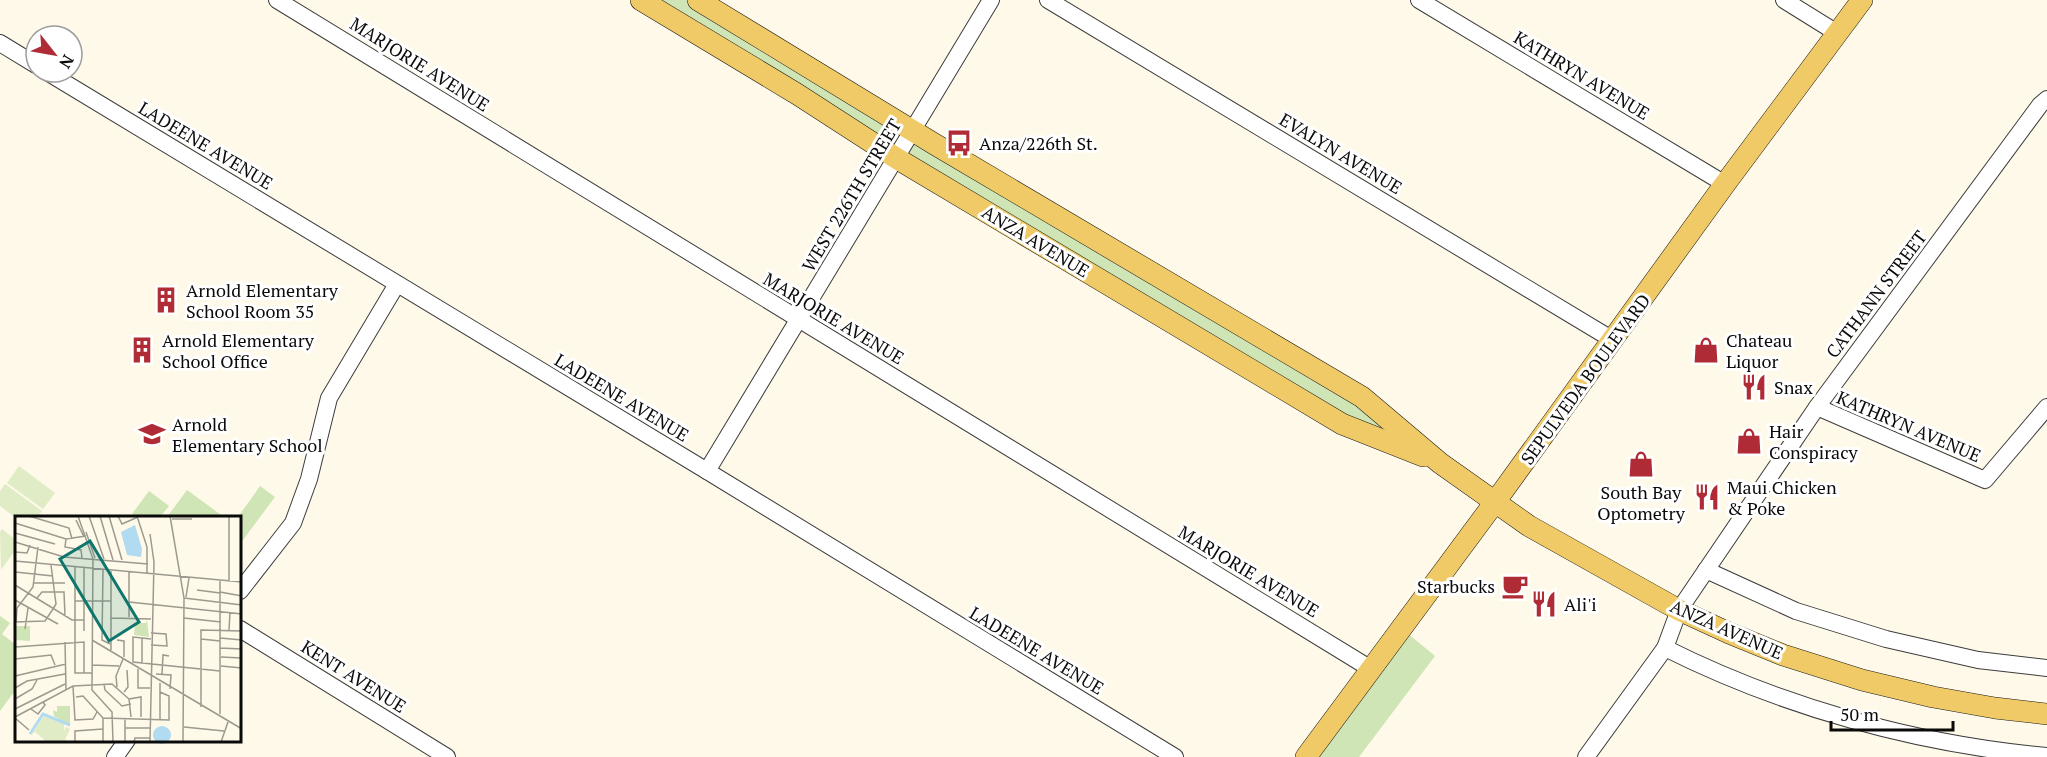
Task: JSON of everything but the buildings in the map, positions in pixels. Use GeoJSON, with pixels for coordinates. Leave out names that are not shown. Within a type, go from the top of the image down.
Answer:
{"type":"FeatureCollection","features":[{"type":"Feature","properties":{"kind":"main road","name":"ANZA AVENUE"},"geometry":{"type":"LineString","coordinates":[[641,0],[797,94],[896,158],[1342,424],[1440,463]]}},
{"type":"Feature","properties":{"kind":"main road","name":"ANZA AVENUE"},"geometry":{"type":"LineString","coordinates":[[698,0],[912,131],[1362,397],[1440,463],[1529,526],[1678,610],[1783,655],[1862,680],[1943,699],[2047,714]]}},
{"type":"Feature","properties":{"kind":"main road","name":"SEPULVEDA BOULEVARD"},"geometry":{"type":"LineString","coordinates":[[1306,757],[1862,0]]}},
{"type":"Feature","properties":{"kind":"street","name":"MARJORIE AVENUE"},"geometry":{"type":"LineString","coordinates":[[278,0],[1371,669]]}},
{"type":"Feature","properties":{"kind":"street","name":"WEST 226TH STREET"},"geometry":{"type":"LineString","coordinates":[[707,471],[991,0]]}},
{"type":"Feature","properties":{"kind":"street","name":"EVALYN AVENUE"},"geometry":{"type":"LineString","coordinates":[[1048,0],[1613,340]]}},
{"type":"Feature","properties":{"kind":"street","name":"KATHRYN AVENUE"},"geometry":{"type":"LineString","coordinates":[[1419,0],[1725,184]]}},
{"type":"Feature","properties":{"kind":"street"},"geometry":{"type":"LineString","coordinates":[[1784,0],[1837,33]]}},
{"type":"Feature","properties":{"kind":"street"},"geometry":{"type":"LineString","coordinates":[[0,43],[24,58]]}},
{"type":"Feature","properties":{"kind":"street","name":"LADEENE AVENUE"},"geometry":{"type":"LineString","coordinates":[[67,84],[1175,757]]}},
{"type":"Feature","properties":{"kind":"street","name":"CATHANN STREET"},"geometry":{"type":"LineString","coordinates":[[1586,757],[1665,648],[1678,610],[1817,407],[2040,105],[2047,99]]}},
{"type":"Feature","properties":{"kind":"street"},"geometry":{"type":"LineString","coordinates":[[242,588],[294,523],[309,478],[329,398],[397,284]]}},
{"type":"Feature","properties":{"kind":"street","name":"KATHRYN AVENUE"},"geometry":{"type":"LineString","coordinates":[[1817,407],[1985,480],[2047,407]]}},
{"type":"Feature","properties":{"kind":"street"},"geometry":{"type":"LineString","coordinates":[[1706,570],[1796,611],[1886,639],[1978,660],[2047,668]]}},
{"type":"Feature","properties":{"kind":"street","name":"KENT AVENUE"},"geometry":{"type":"LineString","coordinates":[[242,630],[447,757]]}},
{"type":"Feature","properties":{"kind":"street"},"geometry":{"type":"LineString","coordinates":[[1665,648],[1710,670],[1760,690],[1851,719],[2007,753],[2047,756]]}},
{"type":"Feature","properties":{"kind":"street"},"geometry":{"type":"LineString","coordinates":[[115,757],[126,742]]}},
{"type":"Feature","properties":{"kind":"green space"},"geometry":{"type":"Polygon","coordinates":[[[638,0],[696,0],[1362,397],[1440,463],[1342,424],[638,0]]]}},
{"type":"Feature","properties":{"kind":"green space"},"geometry":{"type":"Polygon","coordinates":[[[19,466],[55,493],[43,509],[7,483],[19,466]]]}},
{"type":"Feature","properties":{"kind":"green space"},"geometry":{"type":"Polygon","coordinates":[[[5,484],[42,511],[38,516],[15,517],[0,506],[0,491],[5,484]]]}},
{"type":"Feature","properties":{"kind":"green space"},"geometry":{"type":"Polygon","coordinates":[[[260,486],[275,497],[242,541],[242,516],[239,516],[260,486]]]}},
{"type":"Feature","properties":{"kind":"green space"},"geometry":{"type":"Polygon","coordinates":[[[187,490],[223,516],[168,516],[187,490]]]}},
{"type":"Feature","properties":{"kind":"green space"},"geometry":{"type":"Polygon","coordinates":[[[149,491],[169,506],[161,516],[135,516],[132,514],[149,491]]]}},
{"type":"Feature","properties":{"kind":"green space"},"geometry":{"type":"Polygon","coordinates":[[[2,529],[15,539],[15,550],[1,570],[0,532],[2,529]]]}},
{"type":"Feature","properties":{"kind":"green space"},"geometry":{"type":"Polygon","coordinates":[[[0,616],[10,623],[2,634],[15,644],[15,693],[0,711],[0,616]]]}},
{"type":"Feature","properties":{"kind":"green space"},"geometry":{"type":"Polygon","coordinates":[[[1401,628],[1435,656],[1359,757],[1306,757],[1401,628]]]}},
{"type":"Feature","properties":{"kind":"place","name":"Anza/226th St."},"geometry":{"type":"Point","coordinates":[959,143]}},
{"type":"Feature","properties":{"kind":"place","name":"Arnold Elementary School Room 35"},"geometry":{"type":"Point","coordinates":[166,300]}},
{"type":"Feature","properties":{"kind":"place","name":"Arnold Elementary School Office"},"geometry":{"type":"Point","coordinates":[142,350]}},
{"type":"Feature","properties":{"kind":"place","name":"Chateau Liquor"},"geometry":{"type":"Point","coordinates":[1706,350]}},
{"type":"Feature","properties":{"kind":"place","name":"Snax"},"geometry":{"type":"Point","coordinates":[1754,387]}},
{"type":"Feature","properties":{"kind":"place","name":"Arnold Elementary School"},"geometry":{"type":"Point","coordinates":[152,434]}},
{"type":"Feature","properties":{"kind":"place","name":"Hair Conspiracy"},"geometry":{"type":"Point","coordinates":[1749,441]}},
{"type":"Feature","properties":{"kind":"place","name":"South Bay Optometry"},"geometry":{"type":"Point","coordinates":[1641,464]}},
{"type":"Feature","properties":{"kind":"place","name":"Maui Chicken & Poke"},"geometry":{"type":"Point","coordinates":[1707,497]}},
{"type":"Feature","properties":{"kind":"place","name":"Starbucks"},"geometry":{"type":"Point","coordinates":[1515,586]}},
{"type":"Feature","properties":{"kind":"place","name":"Ali'i"},"geometry":{"type":"Point","coordinates":[1544,604]}}]}
